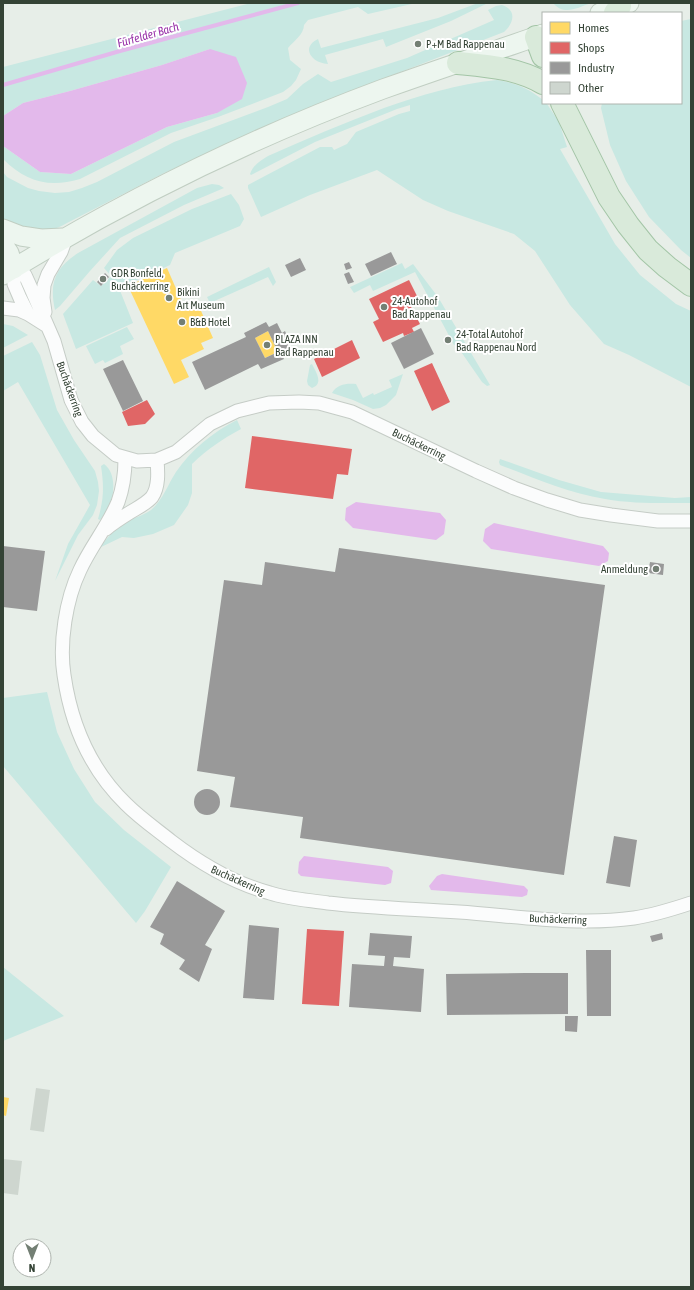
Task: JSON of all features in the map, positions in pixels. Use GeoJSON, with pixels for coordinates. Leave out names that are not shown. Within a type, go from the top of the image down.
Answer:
{"type":"FeatureCollection","features":[{"type":"Feature","properties":{"kind":"highway"},"geometry":{"type":"LineString","coordinates":[[458,63],[493,66],[516,71],[531,76],[542,82]]}},
{"type":"Feature","properties":{"kind":"highway"},"geometry":{"type":"LineString","coordinates":[[575,105],[592,165],[609,197],[628,225],[648,250],[691,285]]}},
{"type":"Feature","properties":{"kind":"main road"},"geometry":{"type":"LineString","coordinates":[[7,270],[118,209],[227,154],[304,121],[361,98],[458,63],[541,42]]}},
{"type":"Feature","properties":{"kind":"main road"},"geometry":{"type":"LineString","coordinates":[[3,229],[20,236],[41,239],[66,238]]}},
{"type":"Feature","properties":{"kind":"main road"},"geometry":{"type":"LineString","coordinates":[[3,244],[9,253],[7,270]]}},
{"type":"Feature","properties":{"kind":"street","name":"Buchäckerring"},"geometry":{"type":"LineString","coordinates":[[47,326],[44,285],[48,274],[61,252],[66,238]]}},
{"type":"Feature","properties":{"kind":"street","name":"Buchäckerring"},"geometry":{"type":"LineString","coordinates":[[7,270],[25,275],[54,341],[71,400],[82,422],[93,436],[116,455],[125,459],[137,461],[157,460],[176,452],[210,424],[237,411],[269,403],[319,403],[352,412],[476,471],[514,488],[547,500],[580,510],[611,515],[658,521],[691,521]]}},
{"type":"Feature","properties":{"kind":"street"},"geometry":{"type":"LineString","coordinates":[[7,270],[28,314]]}},
{"type":"Feature","properties":{"kind":"street"},"geometry":{"type":"LineString","coordinates":[[3,308],[19,310],[47,326]]}},
{"type":"Feature","properties":{"kind":"street","name":"Buchäckerring"},"geometry":{"type":"LineString","coordinates":[[125,459],[125,472],[119,500],[79,570],[70,597],[63,645],[64,672],[69,705],[79,736],[93,764],[110,788],[126,805],[143,819],[194,858],[222,875],[252,888],[271,894],[305,900],[365,907],[586,921],[635,918],[674,909],[691,903]]}},
{"type":"Feature","properties":{"kind":"street","name":"Buchäckerring"},"geometry":{"type":"LineString","coordinates":[[102,531],[143,504],[152,496],[156,486],[158,473],[157,460]]}},
{"type":"Feature","properties":{"kind":"shaded area"},"geometry":{"type":"Polygon","coordinates":[[[251,3],[416,3],[368,14],[358,7],[308,20],[304,25],[301,34],[288,48],[290,60],[301,69],[296,80],[283,92],[171,133],[80,179],[58,183],[38,181],[20,173],[3,159],[3,146],[40,172],[71,174],[167,127],[217,113],[210,49],[162,65],[23,103],[3,116],[3,67],[251,3]]]}},
{"type":"Feature","properties":{"kind":"shaded area"},"geometry":{"type":"Polygon","coordinates":[[[478,3],[488,3],[451,21],[386,47],[383,39],[325,55],[328,64],[317,61],[313,58],[309,51],[313,43],[318,39],[321,48],[438,18],[478,3]]]}},
{"type":"Feature","properties":{"kind":"shaded area"},"geometry":{"type":"Polygon","coordinates":[[[553,3],[591,3],[576,9],[566,10],[557,7],[553,3]]]}},
{"type":"Feature","properties":{"kind":"shaded area"},"geometry":{"type":"Polygon","coordinates":[[[502,5],[507,7],[512,13],[512,21],[504,32],[380,80],[224,146],[164,173],[55,229],[27,229],[3,220],[3,172],[7,177],[28,188],[39,191],[55,193],[69,192],[82,188],[97,182],[174,142],[287,99],[303,84],[318,74],[331,82],[407,58],[494,20],[488,10],[502,5]]]}},
{"type":"Feature","properties":{"kind":"shaded area"},"geometry":{"type":"Polygon","coordinates":[[[691,19],[691,258],[681,250],[649,217],[626,181],[610,145],[601,108],[602,104],[682,104],[682,21],[691,19]]]}},
{"type":"Feature","properties":{"kind":"shaded area"},"geometry":{"type":"Polygon","coordinates":[[[210,49],[236,57],[247,83],[242,99],[217,113],[167,127],[71,174],[40,172],[3,146],[3,116],[23,103],[162,65],[210,49]]]}},
{"type":"Feature","properties":{"kind":"shaded area"},"geometry":{"type":"Polygon","coordinates":[[[497,80],[516,84],[527,89],[542,99],[542,104],[547,104],[559,122],[567,147],[560,149],[615,244],[640,275],[676,304],[691,311],[691,387],[629,355],[604,344],[570,305],[535,251],[514,234],[448,211],[423,200],[377,170],[310,195],[261,217],[248,185],[320,147],[332,147],[334,150],[347,144],[356,132],[410,111],[410,105],[315,142],[251,175],[251,171],[255,166],[268,156],[340,125],[398,103],[453,87],[497,80]]]}},
{"type":"Feature","properties":{"kind":"shaded area"},"geometry":{"type":"Polygon","coordinates":[[[212,184],[219,185],[224,188],[184,205],[120,238],[55,310],[53,292],[56,277],[64,264],[70,259],[78,253],[197,188],[212,184]]]}},
{"type":"Feature","properties":{"kind":"shaded area"},"geometry":{"type":"Polygon","coordinates":[[[231,194],[239,205],[244,219],[240,226],[175,253],[170,265],[119,288],[133,323],[76,349],[63,314],[93,280],[101,286],[111,276],[104,268],[117,250],[133,238],[192,209],[231,194]]]}},
{"type":"Feature","properties":{"kind":"shaded area"},"geometry":{"type":"Polygon","coordinates":[[[402,263],[405,269],[413,264],[438,297],[490,385],[487,386],[482,382],[457,346],[454,345],[415,272],[373,291],[370,285],[354,293],[350,287],[402,263]]]}},
{"type":"Feature","properties":{"kind":"shaded area"},"geometry":{"type":"Polygon","coordinates":[[[269,267],[276,282],[273,286],[268,277],[210,303],[207,297],[269,267]]]}},
{"type":"Feature","properties":{"kind":"shaded area"},"geometry":{"type":"Polygon","coordinates":[[[3,324],[13,326],[28,335],[3,348],[3,324]]]}},
{"type":"Feature","properties":{"kind":"shaded area"},"geometry":{"type":"Polygon","coordinates":[[[127,327],[134,339],[120,346],[123,354],[105,363],[103,360],[95,364],[86,346],[127,327]]]}},
{"type":"Feature","properties":{"kind":"shaded area"},"geometry":{"type":"Polygon","coordinates":[[[32,342],[40,355],[57,410],[74,440],[95,471],[99,491],[97,505],[93,515],[78,535],[55,581],[68,544],[90,505],[18,382],[3,391],[3,356],[32,342]]]}},
{"type":"Feature","properties":{"kind":"shaded area"},"geometry":{"type":"Polygon","coordinates":[[[312,364],[317,374],[318,384],[312,388],[308,385],[307,381],[310,365],[312,364]]]}},
{"type":"Feature","properties":{"kind":"shaded area"},"geometry":{"type":"Polygon","coordinates":[[[403,374],[396,395],[386,405],[380,408],[373,409],[332,393],[342,385],[356,384],[363,398],[392,387],[389,380],[403,374]]]}},
{"type":"Feature","properties":{"kind":"shaded area"},"geometry":{"type":"Polygon","coordinates":[[[237,420],[241,429],[215,445],[192,464],[192,493],[188,505],[174,525],[153,534],[134,538],[122,537],[99,548],[120,525],[151,510],[159,502],[176,472],[188,456],[219,430],[237,420]]]}},
{"type":"Feature","properties":{"kind":"shaded area"},"geometry":{"type":"Polygon","coordinates":[[[500,459],[559,480],[601,492],[675,498],[691,497],[691,503],[616,501],[591,496],[551,485],[500,465],[500,459]]]}},
{"type":"Feature","properties":{"kind":"shaded area"},"geometry":{"type":"Polygon","coordinates":[[[104,464],[111,472],[113,490],[109,507],[100,520],[98,519],[103,492],[101,466],[104,464]]]}},
{"type":"Feature","properties":{"kind":"shaded area"},"geometry":{"type":"Polygon","coordinates":[[[356,502],[440,513],[446,520],[444,534],[436,540],[353,528],[345,520],[346,508],[356,502]]]}},
{"type":"Feature","properties":{"kind":"shaded area"},"geometry":{"type":"Polygon","coordinates":[[[494,523],[603,546],[609,553],[608,561],[599,566],[491,549],[483,541],[485,529],[494,523]]]}},
{"type":"Feature","properties":{"kind":"shaded area"},"geometry":{"type":"Polygon","coordinates":[[[47,692],[57,732],[74,769],[95,802],[124,830],[171,867],[145,911],[136,923],[3,766],[3,698],[47,692]]]}},
{"type":"Feature","properties":{"kind":"shaded area"},"geometry":{"type":"Polygon","coordinates":[[[304,856],[388,867],[393,871],[391,883],[385,885],[301,876],[298,873],[299,862],[304,856]]]}},
{"type":"Feature","properties":{"kind":"shaded area"},"geometry":{"type":"Polygon","coordinates":[[[442,874],[524,886],[528,890],[527,895],[522,897],[431,890],[429,886],[437,876],[442,874]]]}},
{"type":"Feature","properties":{"kind":"shaded area"},"geometry":{"type":"Polygon","coordinates":[[[3,967],[64,1016],[3,1041],[3,967]]]}},
{"type":"Feature","properties":{"kind":"building: Homes"},"geometry":{"type":"Polygon","coordinates":[[[167,268],[185,309],[198,304],[213,338],[201,343],[204,349],[181,360],[189,377],[174,384],[128,286],[167,268]]]}},
{"type":"Feature","properties":{"kind":"building: Homes"},"geometry":{"type":"Polygon","coordinates":[[[268,331],[278,352],[265,358],[255,338],[268,331]]]}},
{"type":"Feature","properties":{"kind":"building: Homes"},"geometry":{"type":"Polygon","coordinates":[[[3,1097],[9,1098],[6,1116],[3,1115],[3,1097]]]}},
{"type":"Feature","properties":{"kind":"building: Shops"},"geometry":{"type":"Polygon","coordinates":[[[409,280],[419,300],[410,305],[420,324],[412,328],[414,332],[404,336],[403,333],[383,342],[373,322],[379,319],[369,299],[409,280]]]}},
{"type":"Feature","properties":{"kind":"building: Shops"},"geometry":{"type":"Polygon","coordinates":[[[352,340],[360,358],[322,377],[314,359],[352,340]]]}},
{"type":"Feature","properties":{"kind":"building: Shops"},"geometry":{"type":"Polygon","coordinates":[[[432,363],[450,402],[432,411],[414,371],[432,363]]]}},
{"type":"Feature","properties":{"kind":"building: Shops"},"geometry":{"type":"Polygon","coordinates":[[[147,400],[155,414],[145,424],[128,426],[122,412],[147,400]]]}},
{"type":"Feature","properties":{"kind":"building: Shops"},"geometry":{"type":"Polygon","coordinates":[[[252,436],[352,449],[348,475],[337,474],[333,499],[245,488],[252,436]]]}},
{"type":"Feature","properties":{"kind":"building: Shops"},"geometry":{"type":"Polygon","coordinates":[[[307,929],[344,931],[339,1006],[302,1004],[307,929]]]}},
{"type":"Feature","properties":{"kind":"building: Industry"},"geometry":{"type":"Polygon","coordinates":[[[391,252],[397,264],[371,276],[365,264],[391,252]]]}},
{"type":"Feature","properties":{"kind":"building: Industry"},"geometry":{"type":"Polygon","coordinates":[[[300,258],[306,270],[291,277],[285,265],[300,258]]]}},
{"type":"Feature","properties":{"kind":"building: Industry"},"geometry":{"type":"Polygon","coordinates":[[[349,262],[352,268],[346,270],[344,264],[349,262]]]}},
{"type":"Feature","properties":{"kind":"building: Industry"},"geometry":{"type":"Polygon","coordinates":[[[349,272],[354,282],[348,284],[344,274],[349,272]]]}},
{"type":"Feature","properties":{"kind":"building: Industry","name":"GDR Bonfeld, Buchäckerring"},"geometry":{"type":"Polygon","coordinates":[[[105,273],[109,277],[101,286],[97,282],[105,273]]]}},
{"type":"Feature","properties":{"kind":"building: Industry"},"geometry":{"type":"Polygon","coordinates":[[[266,322],[269,327],[277,323],[282,333],[285,331],[288,338],[285,339],[290,349],[281,353],[284,359],[261,369],[258,364],[205,390],[192,362],[246,337],[244,333],[266,322]],[[268,331],[255,338],[265,358],[278,352],[268,331]]]}},
{"type":"Feature","properties":{"kind":"building: Industry"},"geometry":{"type":"Polygon","coordinates":[[[421,328],[434,354],[404,369],[391,343],[421,328]]]}},
{"type":"Feature","properties":{"kind":"building: Industry"},"geometry":{"type":"Polygon","coordinates":[[[123,360],[143,401],[123,411],[103,369],[123,360]]]}},
{"type":"Feature","properties":{"kind":"building: Industry"},"geometry":{"type":"Polygon","coordinates":[[[3,546],[45,551],[37,611],[3,607],[3,546]]]}},
{"type":"Feature","properties":{"kind":"building: Industry"},"geometry":{"type":"Polygon","coordinates":[[[339,548],[605,585],[564,875],[300,838],[303,817],[230,807],[235,777],[197,771],[224,580],[262,585],[265,562],[335,572],[339,548]]]}},
{"type":"Feature","properties":{"kind":"building: Industry","name":"Anmeldung"},"geometry":{"type":"Polygon","coordinates":[[[650,562],[664,564],[663,575],[648,573],[650,562]]]}},
{"type":"Feature","properties":{"kind":"building: Industry"},"geometry":{"type":"Polygon","coordinates":[[[207,789],[216,793],[220,802],[216,811],[207,815],[198,811],[194,802],[198,793],[207,789]]]}},
{"type":"Feature","properties":{"kind":"building: Industry"},"geometry":{"type":"Polygon","coordinates":[[[614,836],[637,840],[630,887],[606,883],[614,836]]]}},
{"type":"Feature","properties":{"kind":"building: Industry"},"geometry":{"type":"Polygon","coordinates":[[[177,881],[225,911],[205,945],[212,949],[199,982],[179,969],[185,960],[160,944],[164,934],[150,927],[177,881]]]}},
{"type":"Feature","properties":{"kind":"building: Industry"},"geometry":{"type":"Polygon","coordinates":[[[249,925],[279,928],[274,1000],[243,998],[249,925]]]}},
{"type":"Feature","properties":{"kind":"building: Industry"},"geometry":{"type":"Polygon","coordinates":[[[370,933],[412,936],[410,958],[394,957],[393,966],[424,969],[421,1012],[349,1007],[352,964],[384,966],[385,956],[368,955],[370,933]]]}},
{"type":"Feature","properties":{"kind":"building: Industry"},"geometry":{"type":"Polygon","coordinates":[[[662,933],[663,939],[652,942],[650,936],[662,933]]]}},
{"type":"Feature","properties":{"kind":"building: Industry"},"geometry":{"type":"Polygon","coordinates":[[[586,950],[611,950],[611,1016],[587,1016],[586,950]]]}},
{"type":"Feature","properties":{"kind":"building: Industry"},"geometry":{"type":"Polygon","coordinates":[[[568,973],[568,1014],[447,1015],[446,974],[568,973]]]}},
{"type":"Feature","properties":{"kind":"building: Industry"},"geometry":{"type":"Polygon","coordinates":[[[565,1016],[578,1016],[577,1032],[565,1031],[565,1016]]]}},
{"type":"Feature","properties":{"kind":"building: Other"},"geometry":{"type":"Polygon","coordinates":[[[36,1088],[50,1090],[44,1132],[30,1130],[36,1088]]]}},
{"type":"Feature","properties":{"kind":"building: Other"},"geometry":{"type":"Polygon","coordinates":[[[3,1159],[22,1161],[18,1195],[3,1193],[3,1159]]]}},
{"type":"Feature","properties":{"kind":"waterway","name":"Fürfelder Bach"},"geometry":{"type":"LineString","coordinates":[[3,85],[120,51],[298,3]]}},
{"type":"Feature","properties":{"kind":"place","name":"P+M Bad Rappenau"},"geometry":{"type":"Point","coordinates":[418,44]}},
{"type":"Feature","properties":{"kind":"place","name":"GDR Bonfeld, Buchäckerring"},"geometry":{"type":"Point","coordinates":[103,279]}},
{"type":"Feature","properties":{"kind":"place","name":"Bikini Art Museum"},"geometry":{"type":"Point","coordinates":[169,298]}},
{"type":"Feature","properties":{"kind":"place","name":"24-Autohof Bad Rappenau"},"geometry":{"type":"Point","coordinates":[384,307]}},
{"type":"Feature","properties":{"kind":"place","name":"B&B Hotel"},"geometry":{"type":"Point","coordinates":[182,322]}},
{"type":"Feature","properties":{"kind":"place","name":"24-Total Autohof Bad Rappenau Nord"},"geometry":{"type":"Point","coordinates":[448,340]}},
{"type":"Feature","properties":{"kind":"place","name":"PLAZA INN Bad Rappenau"},"geometry":{"type":"Point","coordinates":[267,345]}},
{"type":"Feature","properties":{"kind":"place","name":"Anmeldung"},"geometry":{"type":"Point","coordinates":[656,569]}}]}
